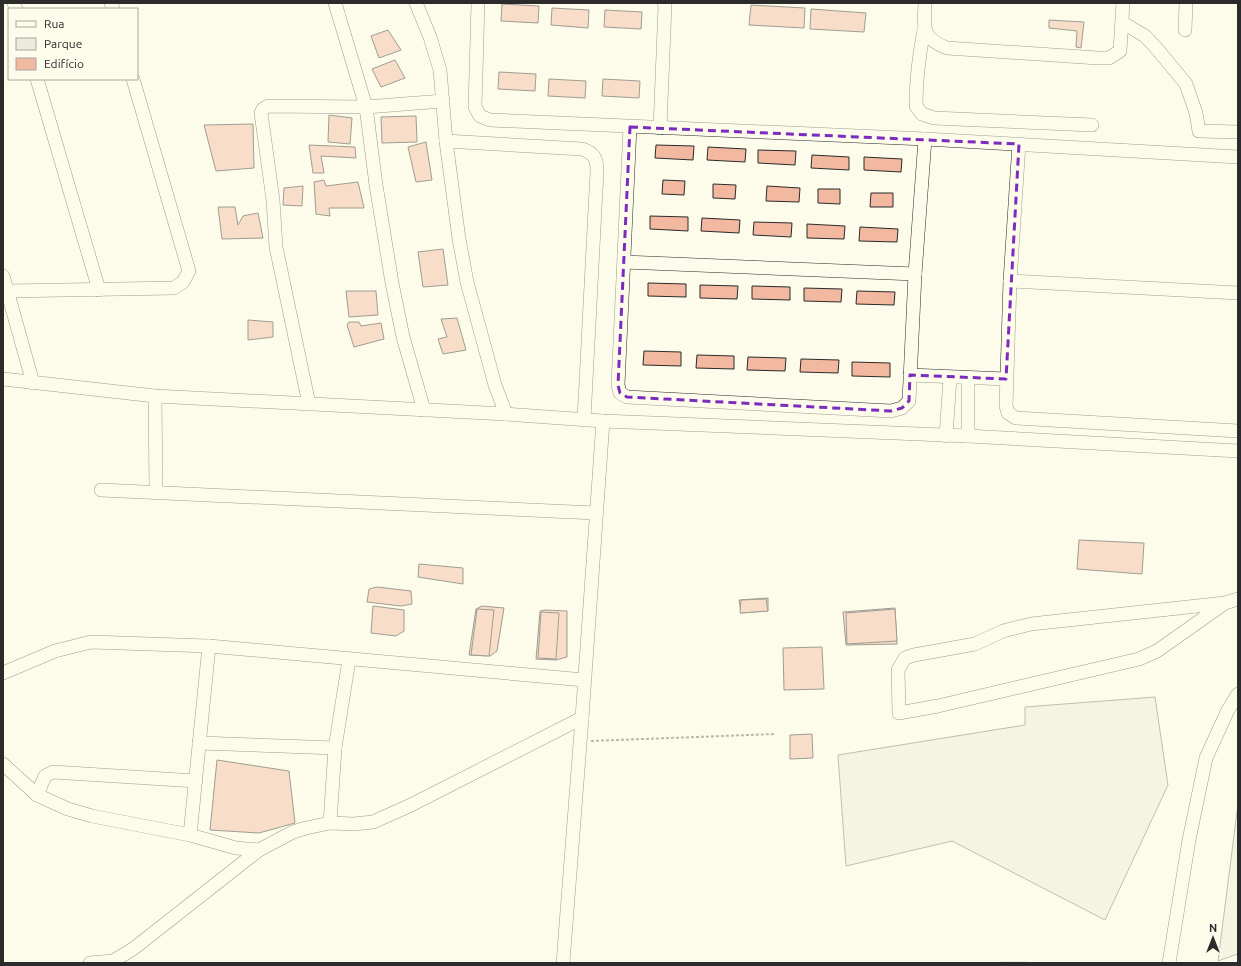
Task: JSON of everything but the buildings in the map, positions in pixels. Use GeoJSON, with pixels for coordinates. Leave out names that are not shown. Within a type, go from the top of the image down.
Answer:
{"type":"FeatureCollection","features":[{"type":"Feature","properties":{"kind":"street"},"geometry":{"type":"LineString","coordinates":[[335,3],[366,107],[376,185],[392,283],[403,337],[424,410]]}},
{"type":"Feature","properties":{"kind":"street"},"geometry":{"type":"LineString","coordinates":[[416,3],[430,37],[440,70],[446,141],[459,239],[467,282],[495,385],[506,414]]}},
{"type":"Feature","properties":{"kind":"street"},"geometry":{"type":"LineString","coordinates":[[478,3],[476,107],[480,116],[490,120],[925,139],[1238,157]]}},
{"type":"Feature","properties":{"kind":"street"},"geometry":{"type":"LineString","coordinates":[[660,128],[664,3]]}},
{"type":"Feature","properties":{"kind":"street"},"geometry":{"type":"LineString","coordinates":[[925,3],[924,30],[918,58],[916,93],[916,106],[922,114],[934,118],[1092,125]]}},
{"type":"Feature","properties":{"kind":"street"},"geometry":{"type":"LineString","coordinates":[[924,30],[935,43],[946,48],[1109,58],[1120,51],[1123,3]]}},
{"type":"Feature","properties":{"kind":"street"},"geometry":{"type":"LineString","coordinates":[[1185,30],[1186,3]]}},
{"type":"Feature","properties":{"kind":"street"},"geometry":{"type":"LineString","coordinates":[[1122,23],[1145,36],[1186,84],[1196,113],[1199,131],[1238,132]]}},
{"type":"Feature","properties":{"kind":"street"},"geometry":{"type":"LineString","coordinates":[[37,80],[99,290]]}},
{"type":"Feature","properties":{"kind":"street"},"geometry":{"type":"LineString","coordinates":[[8,291],[174,288],[183,282],[189,271],[133,80]]}},
{"type":"Feature","properties":{"kind":"street"},"geometry":{"type":"LineString","coordinates":[[309,404],[276,247],[273,200],[260,113],[268,106],[366,107],[443,102]]}},
{"type":"Feature","properties":{"kind":"street"},"geometry":{"type":"LineString","coordinates":[[630,127],[618,385],[620,393],[627,397],[891,411],[902,408],[909,400],[915,274],[925,139]]}},
{"type":"Feature","properties":{"kind":"street"},"geometry":{"type":"LineString","coordinates":[[446,141],[582,149],[595,156],[598,162],[584,419]]}},
{"type":"Feature","properties":{"kind":"street"},"geometry":{"type":"LineString","coordinates":[[1019,144],[1010,281],[1006,379],[1006,406],[1008,413],[1016,418],[1238,431]]}},
{"type":"Feature","properties":{"kind":"street"},"geometry":{"type":"LineString","coordinates":[[624,262],[915,274]]}},
{"type":"Feature","properties":{"kind":"street"},"geometry":{"type":"LineString","coordinates":[[3,276],[33,383]]}},
{"type":"Feature","properties":{"kind":"street"},"geometry":{"type":"LineString","coordinates":[[1010,281],[1238,293]]}},
{"type":"Feature","properties":{"kind":"street"},"geometry":{"type":"LineString","coordinates":[[910,375],[968,379],[1006,379]]}},
{"type":"Feature","properties":{"kind":"street"},"geometry":{"type":"LineString","coordinates":[[946,436],[950,378]]}},
{"type":"Feature","properties":{"kind":"street"},"geometry":{"type":"LineString","coordinates":[[3,379],[155,396],[506,414],[603,421],[968,436],[1238,451]]}},
{"type":"Feature","properties":{"kind":"street"},"geometry":{"type":"LineString","coordinates":[[968,379],[968,436]]}},
{"type":"Feature","properties":{"kind":"street"},"geometry":{"type":"LineString","coordinates":[[155,396],[156,493]]}},
{"type":"Feature","properties":{"kind":"street"},"geometry":{"type":"LineString","coordinates":[[563,963],[603,421]]}},
{"type":"Feature","properties":{"kind":"street"},"geometry":{"type":"LineString","coordinates":[[101,490],[596,514]]}},
{"type":"Feature","properties":{"kind":"street"},"geometry":{"type":"LineString","coordinates":[[1225,603],[1157,651],[1139,659],[899,713],[898,670],[905,658],[914,654],[975,644],[1003,631],[1032,624],[1225,603],[1238,600]]}},
{"type":"Feature","properties":{"kind":"street"},"geometry":{"type":"LineString","coordinates":[[3,673],[55,652],[91,642],[209,646],[349,660],[584,680]]}},
{"type":"Feature","properties":{"kind":"street"},"geometry":{"type":"LineString","coordinates":[[190,835],[209,646]]}},
{"type":"Feature","properties":{"kind":"street"},"geometry":{"type":"LineString","coordinates":[[330,823],[335,748],[349,660]]}},
{"type":"Feature","properties":{"kind":"street"},"geometry":{"type":"LineString","coordinates":[[1169,963],[1191,833],[1206,758],[1228,710],[1238,694]]}},
{"type":"Feature","properties":{"kind":"street"},"geometry":{"type":"LineString","coordinates":[[90,963],[115,962],[148,938],[259,850],[293,832],[330,823],[354,824],[373,822],[409,806],[582,718]]}},
{"type":"Feature","properties":{"kind":"street"},"geometry":{"type":"LineString","coordinates":[[199,743],[335,748]]}},
{"type":"Feature","properties":{"kind":"street"},"geometry":{"type":"LineString","coordinates":[[3,764],[37,795],[68,810],[190,835],[236,848],[259,850]]}},
{"type":"Feature","properties":{"kind":"street"},"geometry":{"type":"LineString","coordinates":[[37,795],[45,776],[53,772],[196,781]]}},
{"type":"Feature","properties":{"kind":"path"},"geometry":{"type":"LineString","coordinates":[[580,741],[775,734]]}},
{"type":"Feature","properties":{"kind":"highlighted area"},"geometry":{"type":"Polygon","coordinates":[[[630,127],[1019,144],[1006,379],[910,375],[909,401],[902,408],[891,411],[627,397],[620,393],[618,385],[630,127]]]}},
{"type":"Feature","properties":{"kind":"green space"},"geometry":{"type":"Polygon","coordinates":[[[1155,697],[1168,785],[1105,920],[952,841],[846,866],[838,755],[1025,725],[1025,707],[1155,697]]]}},
{"type":"Feature","properties":{"kind":"green space"},"geometry":{"type":"Polygon","coordinates":[[[1238,804],[1238,954],[1218,961],[1238,804]]]}},
{"type":"Feature","properties":{"kind":"waterway"},"geometry":{"type":"LineString","coordinates":[[1003,963],[1026,963]]}}]}
